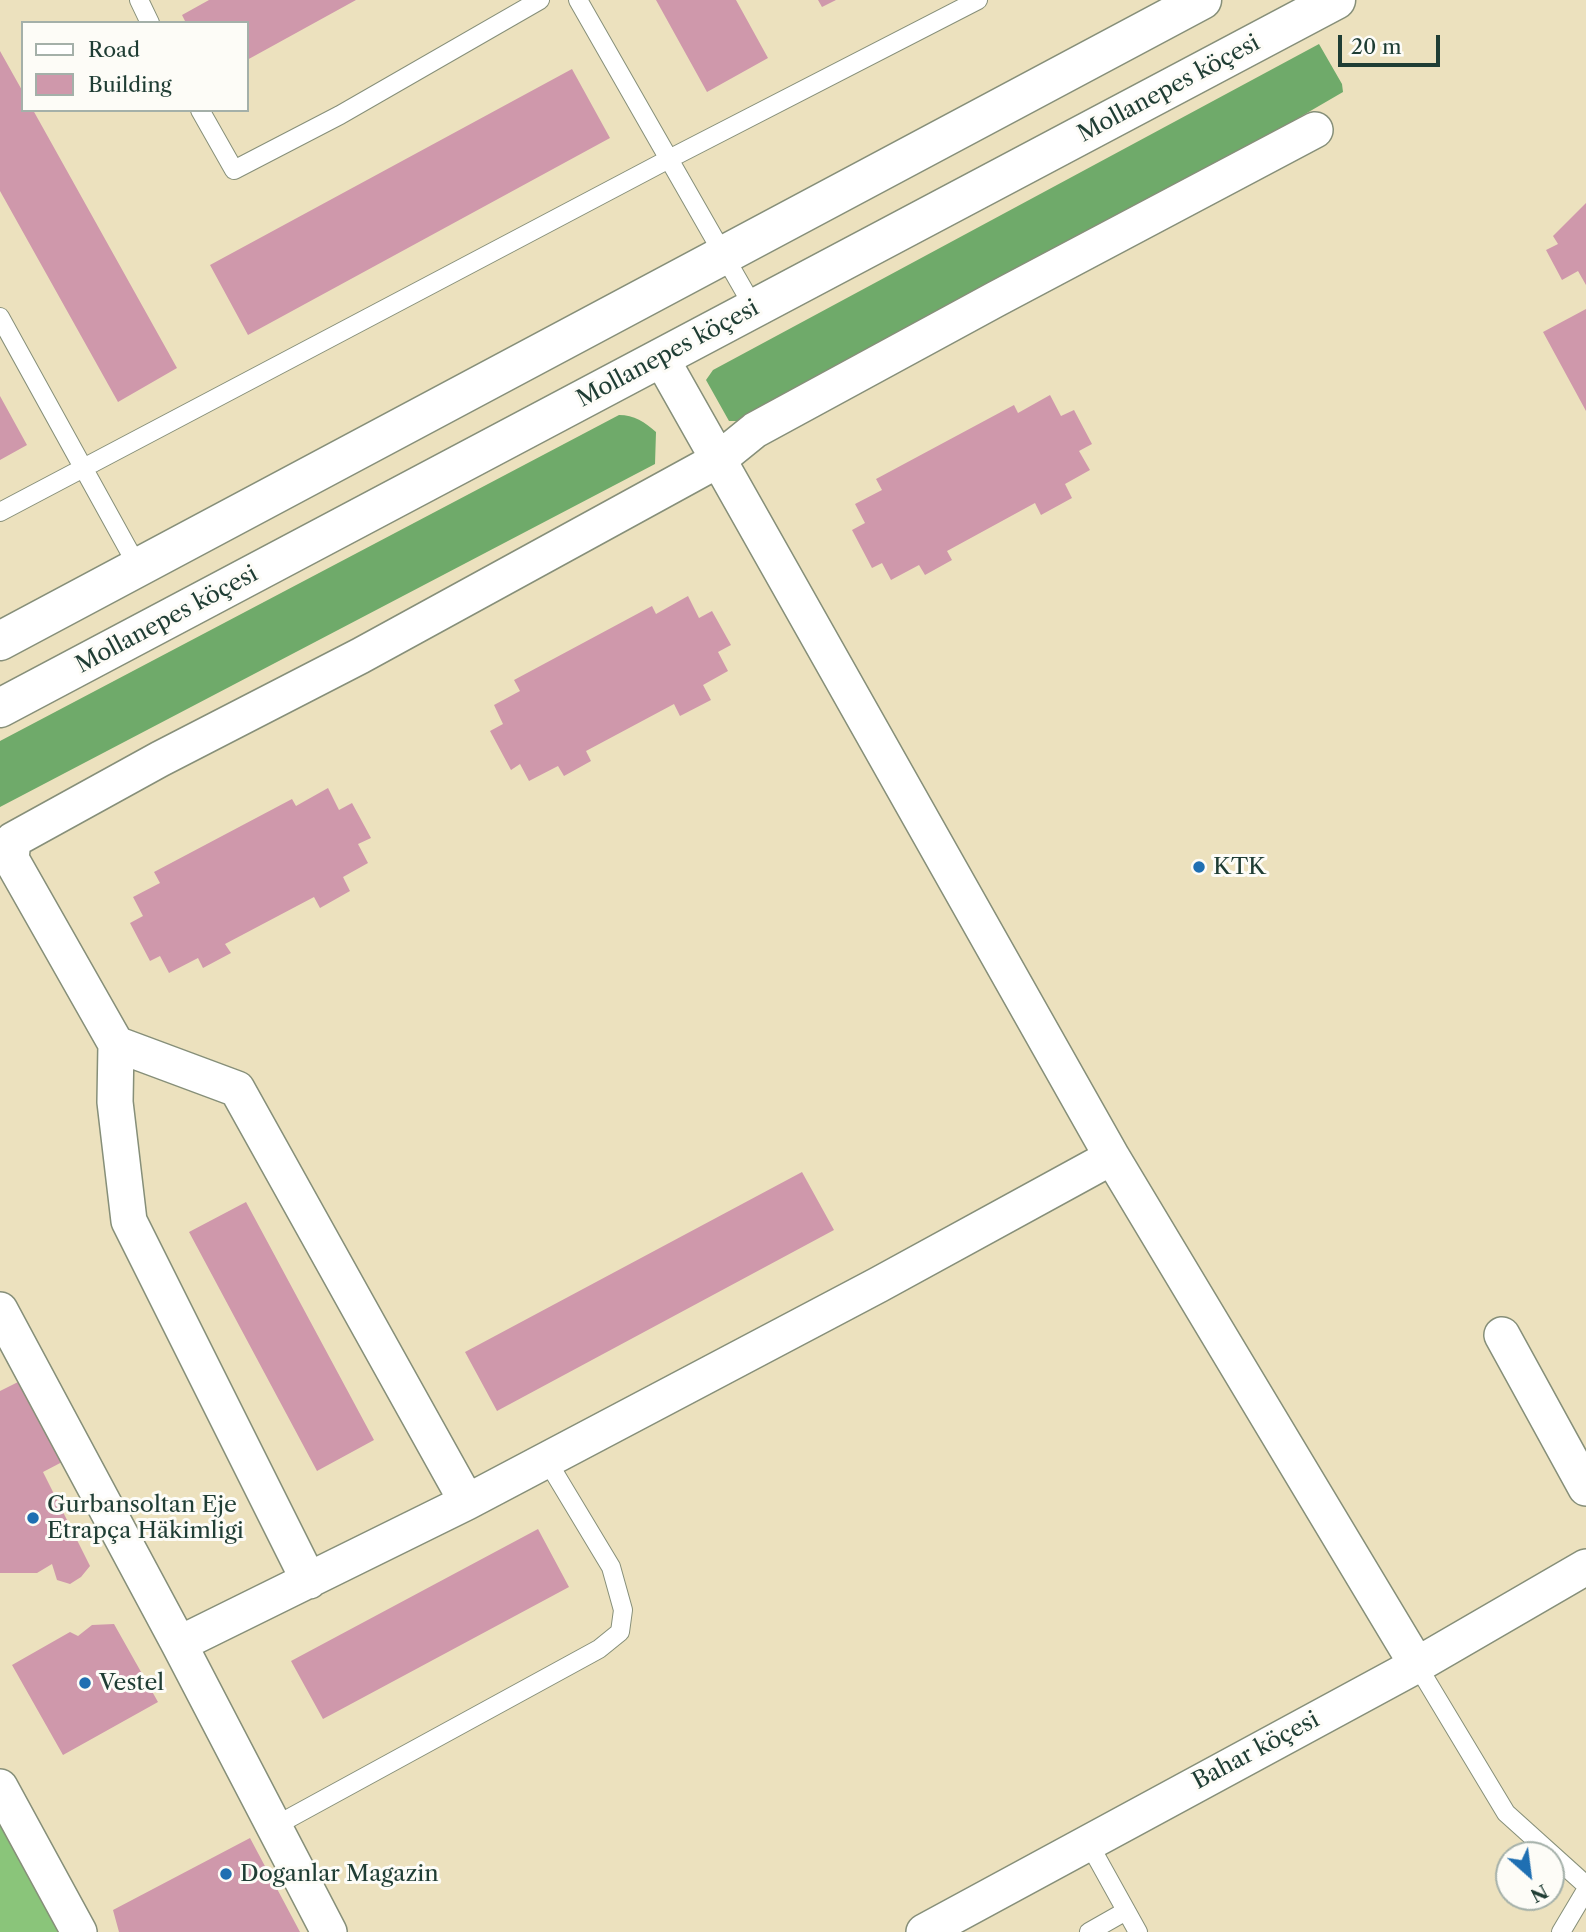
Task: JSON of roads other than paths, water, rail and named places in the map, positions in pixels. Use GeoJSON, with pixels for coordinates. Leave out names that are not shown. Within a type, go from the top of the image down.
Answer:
{"type":"FeatureCollection","features":[{"type":"Feature","properties":{"kind":"street"},"geometry":{"type":"LineString","coordinates":[[0,641],[1202,0]]}},
{"type":"Feature","properties":{"kind":"street","name":"Mollanepes köçesi"},"geometry":{"type":"LineString","coordinates":[[0,708],[1336,0]]}},
{"type":"Feature","properties":{"kind":"street"},"geometry":{"type":"LineString","coordinates":[[309,1581],[129,1222],[115,1102],[116,1044],[11,859],[13,840],[160,759],[360,656],[718,460],[755,430],[1315,130]]}},
{"type":"Feature","properties":{"kind":"street"},"geometry":{"type":"LineString","coordinates":[[660,358],[1112,1157],[1417,1665]]}},
{"type":"Feature","properties":{"kind":"street"},"geometry":{"type":"LineString","coordinates":[[116,1044],[237,1089],[467,1502]]}},
{"type":"Feature","properties":{"kind":"street"},"geometry":{"type":"LineString","coordinates":[[179,1644],[467,1502],[1112,1157]]}},
{"type":"Feature","properties":{"kind":"street"},"geometry":{"type":"LineString","coordinates":[[0,1310],[330,1932]]}},
{"type":"Feature","properties":{"kind":"street"},"geometry":{"type":"LineString","coordinates":[[1502,1335],[1586,1488]]}},
{"type":"Feature","properties":{"kind":"street","name":"Bahar köçesi"},"geometry":{"type":"LineString","coordinates":[[924,1932],[1417,1665],[1586,1567]]}},
{"type":"Feature","properties":{"kind":"street"},"geometry":{"type":"LineString","coordinates":[[0,1787],[79,1932]]}},
{"type":"Feature","properties":{"kind":"lane"},"geometry":{"type":"LineString","coordinates":[[139,0],[149,21]]}},
{"type":"Feature","properties":{"kind":"lane"},"geometry":{"type":"LineString","coordinates":[[201,112],[234,170],[340,115],[540,0]]}},
{"type":"Feature","properties":{"kind":"lane"},"geometry":{"type":"LineString","coordinates":[[578,0],[754,309]]}},
{"type":"Feature","properties":{"kind":"lane"},"geometry":{"type":"LineString","coordinates":[[0,512],[669,159],[978,0]]}},
{"type":"Feature","properties":{"kind":"lane"},"geometry":{"type":"LineString","coordinates":[[0,317],[138,567]]}},
{"type":"Feature","properties":{"kind":"lane"},"geometry":{"type":"LineString","coordinates":[[275,1826],[598,1649],[620,1632],[623,1610],[611,1567],[546,1459]]}},
{"type":"Feature","properties":{"kind":"lane"},"geometry":{"type":"LineString","coordinates":[[1417,1665],[1506,1813],[1586,1888],[1561,1932]]}},
{"type":"Feature","properties":{"kind":"lane"},"geometry":{"type":"LineString","coordinates":[[1088,1842],[1138,1932]]}},
{"type":"Feature","properties":{"kind":"lane"},"geometry":{"type":"LineString","coordinates":[[1089,1932],[1126,1911]]}},
{"type":"Feature","properties":{"kind":"place","name":"KTK"},"geometry":{"type":"Point","coordinates":[1199,867]}},
{"type":"Feature","properties":{"kind":"place","name":"Gurbansoltan Eje Etrapça Häkimligi"},"geometry":{"type":"Point","coordinates":[33,1518]}},
{"type":"Feature","properties":{"kind":"place","name":"Vestel"},"geometry":{"type":"Point","coordinates":[85,1683]}},
{"type":"Feature","properties":{"kind":"place","name":"Doganlar Magazin"},"geometry":{"type":"Point","coordinates":[226,1874]}}]}
